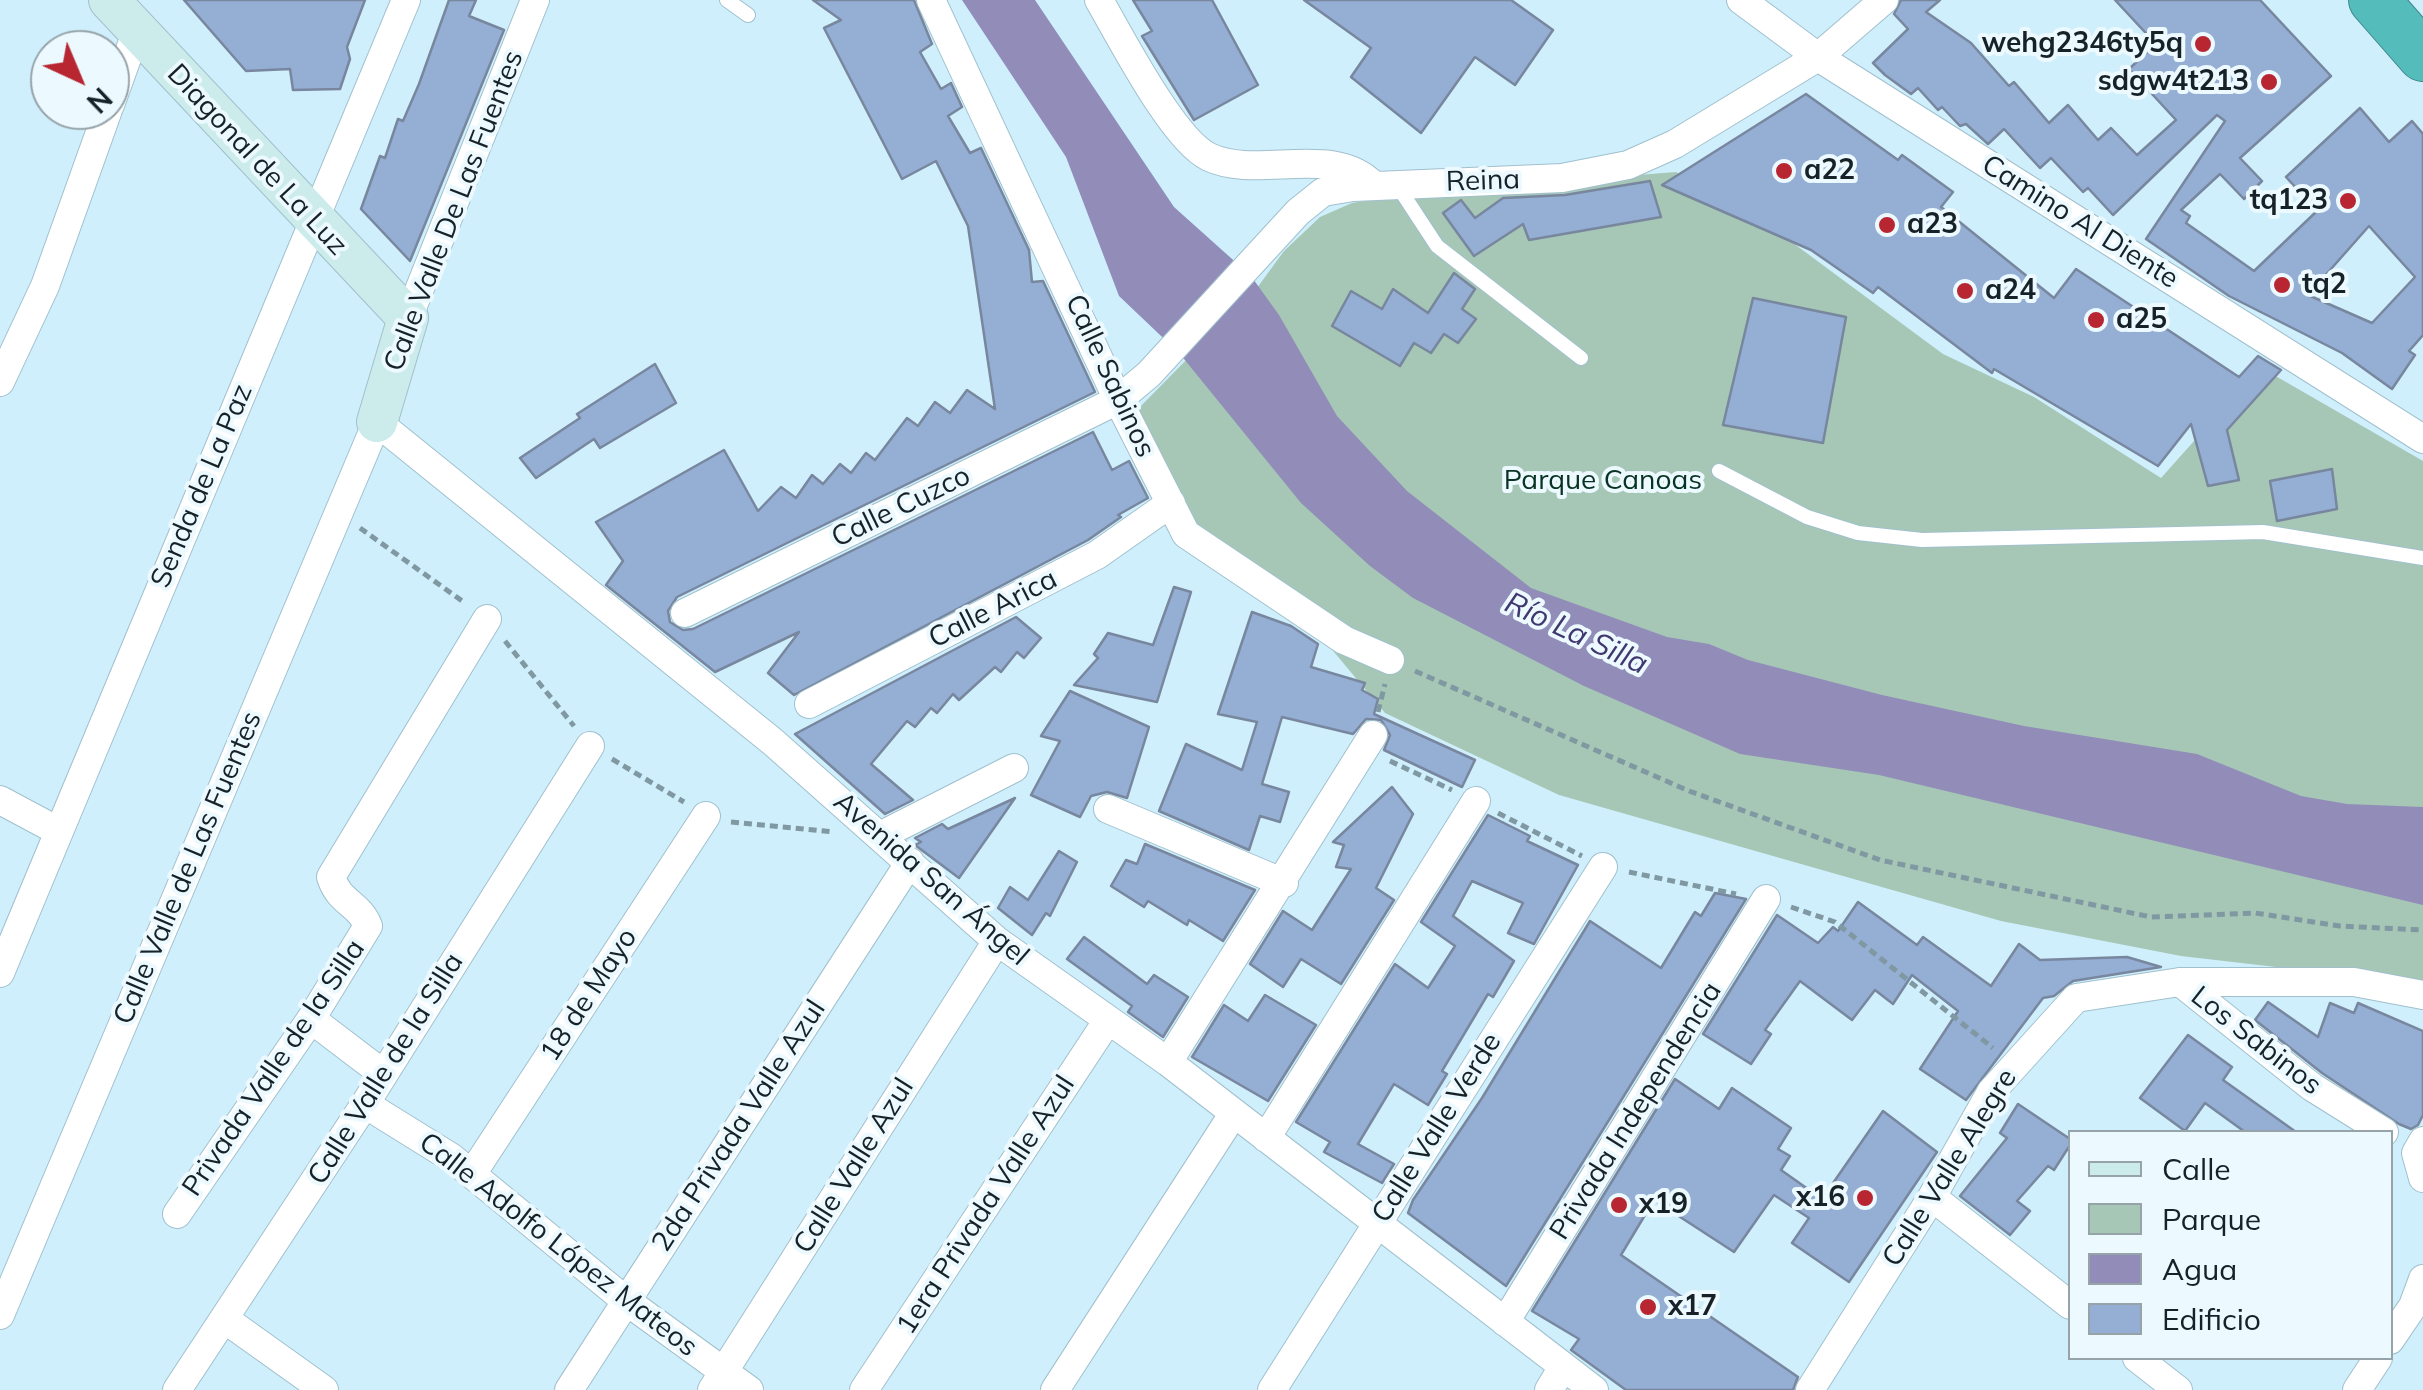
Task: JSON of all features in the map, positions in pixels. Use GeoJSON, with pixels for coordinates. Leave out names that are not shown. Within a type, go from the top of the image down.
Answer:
{"type":"FeatureCollection","features":[{"type":"Feature","properties":{"kind":"highway"},"geometry":{"type":"LineString","coordinates":[[2374,0],[2423,56]]}},
{"type":"Feature","properties":{"kind":"street","name":"Diagonal de La Luz"},"geometry":{"type":"LineString","coordinates":[[109,0],[408,318]]}},
{"type":"Feature","properties":{"kind":"street","name":"Senda de La Paz"},"geometry":{"type":"LineString","coordinates":[[0,974],[406,0]]}},
{"type":"Feature","properties":{"kind":"street","name":"Calle Valle De Las Fuentes"},"geometry":{"type":"LineString","coordinates":[[376,422],[408,318],[535,0]]}},
{"type":"Feature","properties":{"kind":"street","name":"Calle Sabinos"},"geometry":{"type":"LineString","coordinates":[[931,0],[1118,400],[1186,534],[1258,586],[1344,640],[1390,660]]}},
{"type":"Feature","properties":{"kind":"street"},"geometry":{"type":"LineString","coordinates":[[1099,0],[1141,74],[1188,139],[1208,157],[1240,164],[1335,166],[1385,185]]}},
{"type":"Feature","properties":{"kind":"street","name":"Camino Al Diente"},"geometry":{"type":"LineString","coordinates":[[1741,0],[1818,57],[2423,439]]}},
{"type":"Feature","properties":{"kind":"street","name":"Reina"},"geometry":{"type":"LineString","coordinates":[[1118,400],[1149,374],[1323,192],[1385,185],[1562,178],[1628,165],[1674,144],[1818,57],[1884,0]]}},
{"type":"Feature","properties":{"kind":"street"},"geometry":{"type":"LineString","coordinates":[[130,49],[136,32]]}},
{"type":"Feature","properties":{"kind":"street"},"geometry":{"type":"LineString","coordinates":[[0,382],[44,286],[101,130]]}},
{"type":"Feature","properties":{"kind":"street","name":"Calle Cuzco"},"geometry":{"type":"LineString","coordinates":[[685,613],[1118,400]]}},
{"type":"Feature","properties":{"kind":"street","name":"Calle Valle de Las Fuentes"},"geometry":{"type":"LineString","coordinates":[[0,1315],[376,422]]}},
{"type":"Feature","properties":{"kind":"street","name":"Avenida San Ángel"},"geometry":{"type":"LineString","coordinates":[[376,422],[773,742],[997,941],[1168,1062],[1232,1116],[1378,1222],[1506,1322],[1556,1378],[1594,1390]]}},
{"type":"Feature","properties":{"kind":"street","name":"Calle Arica"},"geometry":{"type":"LineString","coordinates":[[809,704],[1097,555],[1171,504]]}},
{"type":"Feature","properties":{"kind":"street","name":"Privada Valle de la Silla"},"geometry":{"type":"LineString","coordinates":[[176,1214],[311,1019],[368,926],[363,913],[336,894],[331,877],[487,619]]}},
{"type":"Feature","properties":{"kind":"street"},"geometry":{"type":"LineString","coordinates":[[1168,1062],[1284,883],[1369,742]]}},
{"type":"Feature","properties":{"kind":"street","name":"Calle Valle de la Silla"},"geometry":{"type":"LineString","coordinates":[[177,1390],[365,1104],[590,746]]}},
{"type":"Feature","properties":{"kind":"street"},"geometry":{"type":"LineString","coordinates":[[880,836],[1014,768]]}},
{"type":"Feature","properties":{"kind":"street"},"geometry":{"type":"LineString","coordinates":[[0,800],[58,831]]}},
{"type":"Feature","properties":{"kind":"street"},"geometry":{"type":"LineString","coordinates":[[1266,1138],[1476,801]]}},
{"type":"Feature","properties":{"kind":"street"},"geometry":{"type":"LineString","coordinates":[[1108,809],[1284,883]]}},
{"type":"Feature","properties":{"kind":"street","name":"18 de Mayo"},"geometry":{"type":"LineString","coordinates":[[472,1174],[706,816]]}},
{"type":"Feature","properties":{"kind":"street","name":"2da Privada Valle Azul"},"geometry":{"type":"LineString","coordinates":[[569,1390],[910,862]]}},
{"type":"Feature","properties":{"kind":"street","name":"Calle Valle Verde"},"geometry":{"type":"LineString","coordinates":[[1272,1390],[1603,867]]}},
{"type":"Feature","properties":{"kind":"street","name":"Privada Independencia"},"geometry":{"type":"LineString","coordinates":[[1506,1322],[1766,900]]}},
{"type":"Feature","properties":{"kind":"street","name":"Calle Valle Azul"},"geometry":{"type":"LineString","coordinates":[[718,1381],[997,941]]}},
{"type":"Feature","properties":{"kind":"street","name":"Calle Valle Alegre"},"geometry":{"type":"LineString","coordinates":[[1810,1390],[1932,1197],[1991,1092],[2076,998],[2180,982],[2354,982],[2423,995]]}},
{"type":"Feature","properties":{"kind":"street","name":"Los Sabinos"},"geometry":{"type":"LineString","coordinates":[[2180,982],[2312,1087],[2381,1130]]}},
{"type":"Feature","properties":{"kind":"street"},"geometry":{"type":"LineString","coordinates":[[311,1019],[382,1073]]}},
{"type":"Feature","properties":{"kind":"street","name":"1era Privada Valle Azul"},"geometry":{"type":"LineString","coordinates":[[864,1390],[1108,1020]]}},
{"type":"Feature","properties":{"kind":"street","name":"Calle Adolfo López Mateos"},"geometry":{"type":"LineString","coordinates":[[365,1104],[472,1174],[718,1381],[749,1390]]}},
{"type":"Feature","properties":{"kind":"street"},"geometry":{"type":"LineString","coordinates":[[1054,1390],[1232,1116]]}},
{"type":"Feature","properties":{"kind":"street"},"geometry":{"type":"LineString","coordinates":[[2393,1139],[2421,1157]]}},
{"type":"Feature","properties":{"kind":"street"},"geometry":{"type":"LineString","coordinates":[[1932,1197],[2068,1303]]}},
{"type":"Feature","properties":{"kind":"street"},"geometry":{"type":"LineString","coordinates":[[2393,1337],[2418,1309],[2423,1278]]}},
{"type":"Feature","properties":{"kind":"street"},"geometry":{"type":"LineString","coordinates":[[226,1320],[324,1390]]}},
{"type":"Feature","properties":{"kind":"street"},"geometry":{"type":"LineString","coordinates":[[2140,1360],[2178,1390]]}},
{"type":"Feature","properties":{"kind":"lane"},"geometry":{"type":"LineString","coordinates":[[727,0],[748,15]]}},
{"type":"Feature","properties":{"kind":"lane"},"geometry":{"type":"LineString","coordinates":[[1385,185],[1437,246],[1581,358]]}},
{"type":"Feature","properties":{"kind":"lane"},"geometry":{"type":"LineString","coordinates":[[1719,471],[1806,517],[1858,533],[1922,540],[2263,532],[2423,558]]}},
{"type":"Feature","properties":{"kind":"path"},"geometry":{"type":"LineString","coordinates":[[338,512],[487,619],[590,746],[706,816],[749,826],[836,832]]}},
{"type":"Feature","properties":{"kind":"path"},"geometry":{"type":"LineString","coordinates":[[2014,1065],[1835,922],[1766,900],[1603,867],[1369,742],[1390,660],[1689,791],[1880,860],[2151,918],[2255,913],[2340,926],[2423,930]]}},
{"type":"Feature","properties":{"kind":"green space","name":"Parque Canoas"},"geometry":{"type":"Polygon","coordinates":[[[1676,172],[1789,240],[1943,354],[2034,397],[2161,478],[2260,367],[2423,461],[2423,984],[2181,956],[2001,921],[1559,795],[1385,713],[1314,628],[1192,522],[1138,409],[1257,288],[1284,251],[1320,217],[1352,203],[1420,192],[1676,172]]]}},
{"type":"Feature","properties":{"kind":"water","name":"Río La Silla"},"geometry":{"type":"Polygon","coordinates":[[[962,0],[1035,0],[1174,207],[1251,276],[1279,315],[1337,416],[1407,491],[1531,588],[1667,637],[1709,644],[1748,660],[1882,695],[2024,726],[2197,754],[2301,796],[2347,804],[2423,807],[2423,905],[1879,775],[1740,754],[1584,686],[1413,598],[1370,566],[1301,503],[1180,354],[1119,296],[1066,157],[962,0]]]}},
{"type":"Feature","properties":{"kind":"building"},"geometry":{"type":"Polygon","coordinates":[[[184,0],[365,0],[347,47],[350,59],[340,89],[293,90],[290,69],[246,71],[184,0]]]}},
{"type":"Feature","properties":{"kind":"building"},"geometry":{"type":"Polygon","coordinates":[[[449,0],[476,0],[469,16],[504,30],[410,261],[361,209],[380,156],[385,158],[398,119],[403,121],[419,84],[449,0]]]}},
{"type":"Feature","properties":{"kind":"building"},"geometry":{"type":"Polygon","coordinates":[[[813,0],[914,0],[932,44],[920,52],[941,89],[951,83],[962,107],[948,116],[970,153],[981,148],[1029,250],[1032,282],[1043,281],[1095,392],[677,597],[668,611],[670,622],[683,630],[693,629],[1093,432],[1112,470],[1129,461],[1148,498],[1118,515],[1121,517],[1088,540],[794,695],[768,673],[799,632],[715,672],[606,585],[623,561],[596,522],[724,450],[758,511],[781,487],[796,498],[812,475],[823,484],[840,464],[851,473],[866,453],[875,460],[907,418],[918,426],[935,402],[950,413],[967,390],[995,409],[968,226],[936,161],[902,179],[824,28],[841,20],[813,0]]]}},
{"type":"Feature","properties":{"kind":"building"},"geometry":{"type":"Polygon","coordinates":[[[1133,0],[1212,0],[1258,85],[1194,120],[1142,36],[1152,31],[1133,0]]]}},
{"type":"Feature","properties":{"kind":"building"},"geometry":{"type":"Polygon","coordinates":[[[1304,0],[1511,0],[1553,30],[1515,85],[1475,57],[1421,133],[1351,77],[1371,48],[1304,0]]]}},
{"type":"Feature","properties":{"kind":"building"},"geometry":{"type":"Polygon","coordinates":[[[1901,0],[1940,0],[1926,12],[1971,43],[2009,86],[2014,82],[2049,123],[2068,105],[2098,140],[2111,128],[2137,155],[2176,120],[2129,69],[2156,44],[2115,0],[2260,0],[2331,76],[2240,158],[2262,181],[2244,199],[2220,174],[2181,210],[2190,216],[2186,223],[2254,271],[2317,211],[2286,177],[2360,108],[2389,142],[2412,121],[2423,134],[2423,335],[2409,351],[2415,355],[2392,389],[2342,353],[2229,296],[2146,239],[2225,121],[2217,115],[2113,215],[2088,188],[2083,192],[2051,158],[2040,168],[2004,129],[1988,144],[1966,124],[1960,126],[1942,107],[1938,110],[1918,88],[1911,94],[1885,75],[1873,63],[1908,29],[1894,14],[1901,0]],[[2369,226],[2308,295],[2372,323],[2415,277],[2369,226]]]}},
{"type":"Feature","properties":{"kind":"building"},"geometry":{"type":"Polygon","coordinates":[[[1806,94],[1898,160],[1902,155],[1953,192],[1941,207],[2054,298],[2076,269],[2239,377],[2258,356],[2281,370],[2227,430],[2239,480],[2208,486],[2191,424],[2158,466],[1994,369],[1992,373],[1878,287],[1873,293],[1811,250],[1662,185],[1806,94]]]}},
{"type":"Feature","properties":{"kind":"building"},"geometry":{"type":"Polygon","coordinates":[[[1650,181],[1661,217],[1529,240],[1523,224],[1474,256],[1443,213],[1461,200],[1475,218],[1503,198],[1565,195],[1650,181]]]}},
{"type":"Feature","properties":{"kind":"building"},"geometry":{"type":"Polygon","coordinates":[[[1454,273],[1475,289],[1462,309],[1476,319],[1458,343],[1444,334],[1431,353],[1414,343],[1400,366],[1332,326],[1351,291],[1382,309],[1393,289],[1428,313],[1454,273]]]}},
{"type":"Feature","properties":{"kind":"building"},"geometry":{"type":"Polygon","coordinates":[[[1753,298],[1846,317],[1823,443],[1723,425],[1753,298]]]}},
{"type":"Feature","properties":{"kind":"building"},"geometry":{"type":"Polygon","coordinates":[[[655,364],[676,403],[600,448],[594,439],[536,478],[520,458],[580,418],[577,414],[655,364]]]}},
{"type":"Feature","properties":{"kind":"building"},"geometry":{"type":"Polygon","coordinates":[[[2332,469],[2337,509],[2277,521],[2270,481],[2332,469]]]}},
{"type":"Feature","properties":{"kind":"building"},"geometry":{"type":"Polygon","coordinates":[[[1174,587],[1191,592],[1157,702],[1074,685],[1098,658],[1094,654],[1108,633],[1153,645],[1174,587]]]}},
{"type":"Feature","properties":{"kind":"building"},"geometry":{"type":"Polygon","coordinates":[[[1252,612],[1291,626],[1318,644],[1311,667],[1365,683],[1362,690],[1378,699],[1374,714],[1475,760],[1462,787],[1384,750],[1390,735],[1381,720],[1366,719],[1353,734],[1282,717],[1262,784],[1289,792],[1280,822],[1260,816],[1249,850],[1159,811],[1186,744],[1242,770],[1257,722],[1218,714],[1252,612]]]}},
{"type":"Feature","properties":{"kind":"building"},"geometry":{"type":"Polygon","coordinates":[[[1016,617],[1041,638],[1024,658],[1017,652],[1001,672],[995,667],[959,700],[953,694],[937,713],[931,708],[915,727],[907,721],[871,764],[913,800],[885,814],[795,734],[1016,617]]]}},
{"type":"Feature","properties":{"kind":"building"},"geometry":{"type":"Polygon","coordinates":[[[1070,691],[1149,727],[1127,798],[1107,792],[1091,796],[1080,817],[1031,795],[1060,741],[1041,736],[1070,691]]]}},
{"type":"Feature","properties":{"kind":"building"},"geometry":{"type":"Polygon","coordinates":[[[1392,787],[1413,814],[1376,888],[1394,900],[1341,984],[1301,959],[1283,987],[1250,964],[1283,911],[1312,930],[1351,869],[1336,867],[1344,845],[1333,842],[1392,787]]]}},
{"type":"Feature","properties":{"kind":"building"},"geometry":{"type":"Polygon","coordinates":[[[1015,798],[959,878],[915,845],[921,842],[915,838],[942,824],[948,829],[1015,798]]]}},
{"type":"Feature","properties":{"kind":"building"},"geometry":{"type":"Polygon","coordinates":[[[1488,815],[1530,836],[1527,841],[1578,865],[1534,944],[1508,933],[1523,903],[1472,881],[1453,916],[1514,961],[1493,997],[1488,994],[1442,1071],[1447,1074],[1428,1105],[1394,1084],[1358,1144],[1394,1164],[1382,1183],[1324,1152],[1330,1142],[1296,1122],[1395,964],[1428,988],[1455,946],[1421,922],[1488,815]]]}},
{"type":"Feature","properties":{"kind":"building"},"geometry":{"type":"Polygon","coordinates":[[[1145,844],[1255,890],[1223,941],[1148,901],[1144,907],[1111,886],[1126,860],[1137,864],[1145,844]]]}},
{"type":"Feature","properties":{"kind":"building"},"geometry":{"type":"Polygon","coordinates":[[[1059,851],[1077,862],[1050,916],[1046,913],[1032,935],[998,908],[1010,887],[1028,900],[1059,851]]]}},
{"type":"Feature","properties":{"kind":"building"},"geometry":{"type":"Polygon","coordinates":[[[1715,893],[1746,899],[1506,1286],[1408,1213],[1413,1200],[1482,1098],[1590,921],[1661,968],[1695,912],[1701,916],[1715,893]]]}},
{"type":"Feature","properties":{"kind":"building"},"geometry":{"type":"Polygon","coordinates":[[[1858,902],[1917,945],[1923,937],[1991,986],[2019,944],[2040,960],[2127,957],[2161,967],[2073,981],[2054,996],[2043,998],[1966,1100],[1920,1069],[1958,1011],[1912,975],[1893,1004],[1875,990],[1852,1020],[1800,981],[1765,1030],[1771,1034],[1751,1064],[1703,1034],[1777,915],[1818,943],[1833,927],[1838,931],[1858,902]]]}},
{"type":"Feature","properties":{"kind":"building"},"geometry":{"type":"Polygon","coordinates":[[[1084,937],[1147,984],[1154,975],[1188,997],[1163,1037],[1128,1012],[1132,1006],[1067,959],[1084,937]]]}},
{"type":"Feature","properties":{"kind":"building"},"geometry":{"type":"Polygon","coordinates":[[[1265,995],[1316,1025],[1268,1101],[1192,1057],[1224,1005],[1248,1021],[1265,995]]]}},
{"type":"Feature","properties":{"kind":"building"},"geometry":{"type":"Polygon","coordinates":[[[2268,1002],[2318,1037],[2330,1003],[2354,1013],[2358,1003],[2423,1031],[2423,1115],[2418,1125],[2411,1129],[2399,1124],[2322,1073],[2255,1020],[2268,1002]]]}},
{"type":"Feature","properties":{"kind":"building"},"geometry":{"type":"Polygon","coordinates":[[[2188,1035],[2232,1067],[2223,1080],[2293,1130],[2242,1130],[2205,1103],[2184,1130],[2140,1098],[2188,1035]]]}},
{"type":"Feature","properties":{"kind":"building"},"geometry":{"type":"Polygon","coordinates":[[[1675,1079],[1719,1109],[1732,1088],[1791,1128],[1778,1149],[1790,1156],[1781,1170],[1822,1199],[1883,1111],[1937,1152],[1849,1282],[1792,1243],[1809,1218],[1774,1195],[1734,1252],[1654,1200],[1621,1255],[1798,1377],[1793,1390],[1626,1390],[1571,1350],[1579,1339],[1532,1311],[1675,1079]]]}},
{"type":"Feature","properties":{"kind":"building"},"geometry":{"type":"Polygon","coordinates":[[[2018,1104],[2068,1138],[2068,1148],[2054,1170],[2048,1166],[2017,1201],[2030,1211],[2010,1235],[1960,1196],[2007,1138],[2000,1133],[2018,1104]]]}},
{"type":"Feature","properties":{"kind":"place","name":"wehg2346ty5q"},"geometry":{"type":"Point","coordinates":[2203,44]}},
{"type":"Feature","properties":{"kind":"place","name":"sdgw4t213"},"geometry":{"type":"Point","coordinates":[2269,82]}},
{"type":"Feature","properties":{"kind":"place","name":"a22"},"geometry":{"type":"Point","coordinates":[1784,171]}},
{"type":"Feature","properties":{"kind":"place","name":"tq123"},"geometry":{"type":"Point","coordinates":[2348,201]}},
{"type":"Feature","properties":{"kind":"place","name":"a23"},"geometry":{"type":"Point","coordinates":[1887,225]}},
{"type":"Feature","properties":{"kind":"place","name":"tq2"},"geometry":{"type":"Point","coordinates":[2282,285]}},
{"type":"Feature","properties":{"kind":"place","name":"a24"},"geometry":{"type":"Point","coordinates":[1965,291]}},
{"type":"Feature","properties":{"kind":"place","name":"a25"},"geometry":{"type":"Point","coordinates":[2096,320]}},
{"type":"Feature","properties":{"kind":"place","name":"x16"},"geometry":{"type":"Point","coordinates":[1865,1198]}},
{"type":"Feature","properties":{"kind":"place","name":"x19"},"geometry":{"type":"Point","coordinates":[1619,1205]}},
{"type":"Feature","properties":{"kind":"place","name":"x17"},"geometry":{"type":"Point","coordinates":[1648,1307]}}]}
